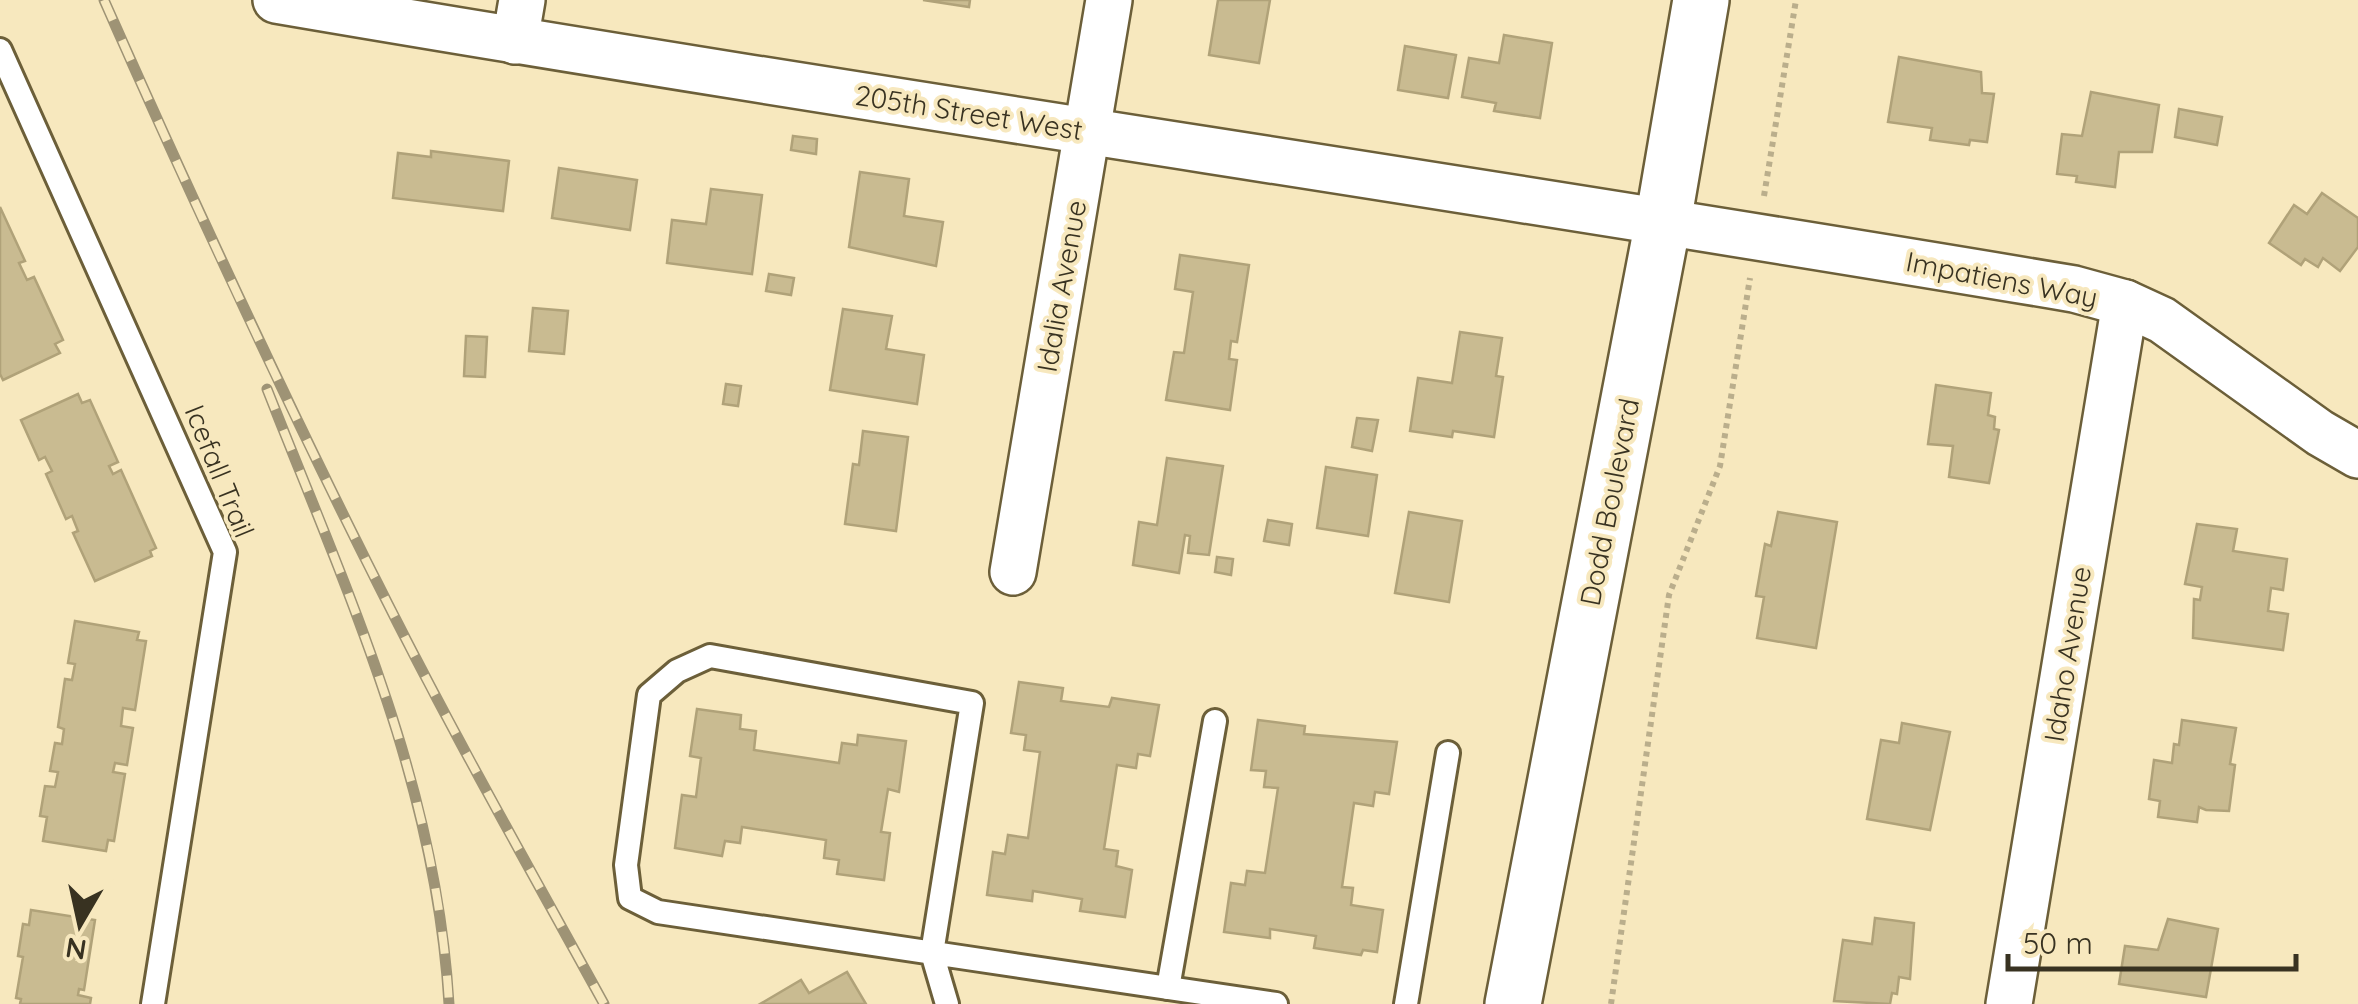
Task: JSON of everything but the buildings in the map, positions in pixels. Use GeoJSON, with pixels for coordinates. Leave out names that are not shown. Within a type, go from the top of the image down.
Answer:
{"type":"FeatureCollection","features":[{"type":"Feature","properties":{"kind":"main road","name":"Dodd Boulevard"},"geometry":{"type":"LineString","coordinates":[[1512,1004],[1701,0]]}},
{"type":"Feature","properties":{"kind":"street","name":"205th Street West"},"geometry":{"type":"LineString","coordinates":[[276,0],[518,20],[1088,130],[1662,222]]}},
{"type":"Feature","properties":{"kind":"street","name":"Idalia Avenue"},"geometry":{"type":"LineString","coordinates":[[1013,572],[1109,0]]}},
{"type":"Feature","properties":{"kind":"street","name":"Impatiens Way"},"geometry":{"type":"LineString","coordinates":[[1662,222],[2074,290],[2125,303],[2162,320],[2320,432],[2358,454]]}},
{"type":"Feature","properties":{"kind":"street","name":"Idaho Avenue"},"geometry":{"type":"LineString","coordinates":[[2008,1004],[2125,303]]}},
{"type":"Feature","properties":{"kind":"lane","name":"Icefall Trail"},"geometry":{"type":"LineString","coordinates":[[0,50],[225,552],[154,1004]]}},
{"type":"Feature","properties":{"kind":"lane"},"geometry":{"type":"LineString","coordinates":[[947,1004],[932,953],[972,704],[710,656],[677,671],[648,695],[626,865],[630,898],[658,912],[932,953],[1276,1004]]}},
{"type":"Feature","properties":{"kind":"lane"},"geometry":{"type":"LineString","coordinates":[[1168,988],[1214,721]]}},
{"type":"Feature","properties":{"kind":"lane"},"geometry":{"type":"LineString","coordinates":[[1406,1004],[1448,753]]}},
{"type":"Feature","properties":{"kind":"path"},"geometry":{"type":"LineString","coordinates":[[1610,1004],[1670,595],[1720,466],[1796,0]]}},
{"type":"Feature","properties":{"kind":"railway"},"geometry":{"type":"LineString","coordinates":[[104,0],[242,304],[350,529],[440,705],[604,1004]]}},
{"type":"Feature","properties":{"kind":"railway"},"geometry":{"type":"LineString","coordinates":[[267,389],[356,614],[407,765],[441,922],[449,1004]]}}]}
